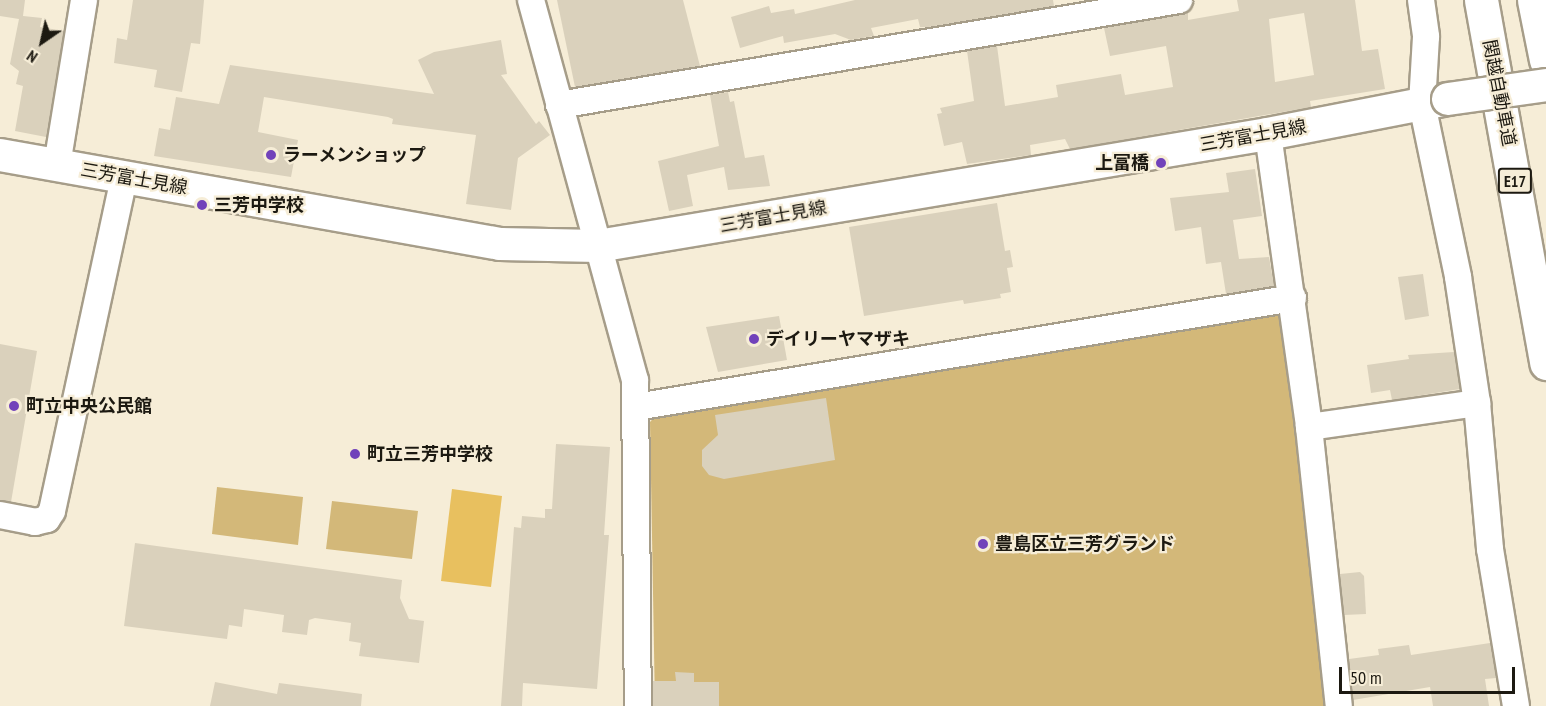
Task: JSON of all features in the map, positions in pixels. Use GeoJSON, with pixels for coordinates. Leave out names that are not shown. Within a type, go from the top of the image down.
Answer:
{"type":"FeatureCollection","features":[{"type":"Feature","properties":{"kind":"highway","name":"関越自動車道"},"geometry":{"type":"LineString","coordinates":[[1481,0],[1546,363]]}},
{"type":"Feature","properties":{"kind":"highway"},"geometry":{"type":"LineString","coordinates":[[1534,0],[1546,60]]}},
{"type":"Feature","properties":{"kind":"main road","name":"三芳富士見線"},"geometry":{"type":"LineString","coordinates":[[0,155],[500,244],[598,246],[1268,135],[1435,102],[1546,85]]}},
{"type":"Feature","properties":{"kind":"street"},"geometry":{"type":"LineString","coordinates":[[57,165],[84,0]]}},
{"type":"Feature","properties":{"kind":"street"},"geometry":{"type":"LineString","coordinates":[[531,0],[635,380],[638,706]]}},
{"type":"Feature","properties":{"kind":"street"},"geometry":{"type":"LineString","coordinates":[[559,105],[1179,0]]}},
{"type":"Feature","properties":{"kind":"street"},"geometry":{"type":"LineString","coordinates":[[1421,0],[1477,403],[1490,549],[1516,706]]}},
{"type":"Feature","properties":{"kind":"street"},"geometry":{"type":"LineString","coordinates":[[1268,135],[1310,427],[1339,706]]}},
{"type":"Feature","properties":{"kind":"street"},"geometry":{"type":"LineString","coordinates":[[0,515],[35,522],[47,519],[52,511],[124,177]]}},
{"type":"Feature","properties":{"kind":"street"},"geometry":{"type":"LineString","coordinates":[[636,407],[1293,298]]}},
{"type":"Feature","properties":{"kind":"street"},"geometry":{"type":"LineString","coordinates":[[1310,427],[1477,403]]}},
{"type":"Feature","properties":{"kind":"shaded area","name":"豊島区立三芳グランド"},"geometry":{"type":"Polygon","coordinates":[[[1268,309],[1286,321],[1332,706],[655,706],[650,422],[660,411],[1268,309]]]}},
{"type":"Feature","properties":{"kind":"shaded area"},"geometry":{"type":"Polygon","coordinates":[[[217,487],[303,497],[298,545],[212,534],[217,487]]]}},
{"type":"Feature","properties":{"kind":"shaded area"},"geometry":{"type":"Polygon","coordinates":[[[452,489],[502,496],[491,587],[441,581],[452,489]]]}},
{"type":"Feature","properties":{"kind":"shaded area"},"geometry":{"type":"Polygon","coordinates":[[[332,501],[418,511],[412,559],[326,549],[332,501]]]}},
{"type":"Feature","properties":{"kind":"building"},"geometry":{"type":"Polygon","coordinates":[[[0,0],[25,0],[23,16],[42,18],[40,27],[64,31],[46,137],[15,131],[23,86],[16,84],[19,71],[10,64],[19,19],[0,16],[0,0]]]}},
{"type":"Feature","properties":{"kind":"building"},"geometry":{"type":"Polygon","coordinates":[[[133,0],[204,0],[200,44],[191,43],[182,92],[154,87],[157,70],[114,63],[117,38],[127,40],[133,0]]]}},
{"type":"Feature","properties":{"kind":"building"},"geometry":{"type":"Polygon","coordinates":[[[557,0],[683,0],[700,66],[575,87],[557,0]]]}},
{"type":"Feature","properties":{"kind":"building"},"geometry":{"type":"Polygon","coordinates":[[[855,0],[1053,0],[1054,6],[929,27],[920,27],[918,19],[871,28],[874,36],[851,40],[835,34],[784,43],[783,36],[740,48],[731,17],[769,6],[771,13],[794,9],[795,14],[855,0]]]}},
{"type":"Feature","properties":{"kind":"building"},"geometry":{"type":"Polygon","coordinates":[[[1237,0],[1355,0],[1362,51],[1378,49],[1385,89],[1310,101],[1311,107],[1070,149],[1065,139],[1030,145],[1031,155],[967,164],[962,142],[944,146],[937,114],[942,113],[940,108],[974,101],[967,51],[997,46],[1005,106],[1058,97],[1056,85],[1121,74],[1125,95],[1173,87],[1166,46],[1110,56],[1104,28],[1188,12],[1188,20],[1239,11],[1237,0]],[[1304,13],[1269,19],[1275,82],[1314,75],[1304,13]]]}},
{"type":"Feature","properties":{"kind":"building"},"geometry":{"type":"Polygon","coordinates":[[[501,40],[507,74],[501,75],[536,124],[539,121],[550,135],[518,158],[511,210],[466,204],[476,135],[392,124],[393,119],[388,117],[264,97],[258,132],[298,140],[291,177],[154,156],[159,128],[170,130],[176,97],[219,104],[230,65],[434,94],[418,60],[434,52],[501,40]]]}},
{"type":"Feature","properties":{"kind":"building"},"geometry":{"type":"Polygon","coordinates":[[[728,92],[730,102],[734,101],[745,158],[764,155],[770,186],[728,190],[724,167],[687,175],[693,206],[669,211],[658,161],[719,146],[710,95],[728,92]]]}},
{"type":"Feature","properties":{"kind":"building"},"geometry":{"type":"Polygon","coordinates":[[[1255,169],[1262,216],[1233,220],[1239,259],[1269,257],[1274,286],[1226,294],[1221,262],[1206,264],[1201,227],[1175,231],[1170,198],[1229,192],[1226,173],[1255,169]]]}},
{"type":"Feature","properties":{"kind":"building"},"geometry":{"type":"Polygon","coordinates":[[[997,203],[1005,251],[1010,250],[1013,267],[1007,268],[1011,292],[1000,294],[1001,298],[964,304],[963,300],[864,316],[849,227],[997,203]]]}},
{"type":"Feature","properties":{"kind":"building"},"geometry":{"type":"Polygon","coordinates":[[[1423,274],[1429,316],[1405,320],[1398,277],[1423,274]]]}},
{"type":"Feature","properties":{"kind":"building"},"geometry":{"type":"Polygon","coordinates":[[[779,316],[787,360],[718,372],[706,327],[779,316]]]}},
{"type":"Feature","properties":{"kind":"building","name":"町立中央公民館"},"geometry":{"type":"Polygon","coordinates":[[[0,344],[37,351],[11,502],[0,500],[0,344]]]}},
{"type":"Feature","properties":{"kind":"building"},"geometry":{"type":"Polygon","coordinates":[[[1454,352],[1460,389],[1392,400],[1390,390],[1371,393],[1367,365],[1409,359],[1408,355],[1454,352]]]}},
{"type":"Feature","properties":{"kind":"building"},"geometry":{"type":"Polygon","coordinates":[[[826,398],[835,460],[724,479],[709,475],[702,466],[702,450],[718,435],[715,415],[826,398]]]}},
{"type":"Feature","properties":{"kind":"building"},"geometry":{"type":"Polygon","coordinates":[[[556,444],[610,447],[604,535],[609,535],[597,689],[523,683],[522,706],[501,706],[514,527],[521,528],[522,516],[545,518],[545,509],[552,509],[556,444]]]}},
{"type":"Feature","properties":{"kind":"building"},"geometry":{"type":"Polygon","coordinates":[[[135,543],[402,580],[400,598],[409,619],[424,621],[419,663],[359,656],[361,643],[349,641],[351,623],[315,618],[309,620],[307,635],[282,632],[284,615],[244,609],[242,627],[229,625],[227,639],[124,626],[135,543]]]}},
{"type":"Feature","properties":{"kind":"building"},"geometry":{"type":"Polygon","coordinates":[[[1360,572],[1364,576],[1366,614],[1344,615],[1340,574],[1360,572]]]}},
{"type":"Feature","properties":{"kind":"building"},"geometry":{"type":"Polygon","coordinates":[[[1490,643],[1496,678],[1485,679],[1489,706],[1433,706],[1430,687],[1353,700],[1349,659],[1379,655],[1378,649],[1409,645],[1411,655],[1490,643]]]}},
{"type":"Feature","properties":{"kind":"building"},"geometry":{"type":"Polygon","coordinates":[[[675,672],[694,673],[694,682],[719,682],[719,706],[653,706],[653,681],[676,681],[675,672]]]}},
{"type":"Feature","properties":{"kind":"building"},"geometry":{"type":"Polygon","coordinates":[[[215,682],[277,694],[279,683],[362,694],[361,706],[210,706],[215,682]]]}},
{"type":"Feature","properties":{"kind":"place","name":"ラーメンショップ"},"geometry":{"type":"Point","coordinates":[271,155]}},
{"type":"Feature","properties":{"kind":"place","name":"上富橋"},"geometry":{"type":"Point","coordinates":[1161,163]}},
{"type":"Feature","properties":{"kind":"place","name":"三芳中学校"},"geometry":{"type":"Point","coordinates":[202,205]}},
{"type":"Feature","properties":{"kind":"place","name":"デイリーヤマザキ"},"geometry":{"type":"Point","coordinates":[754,339]}},
{"type":"Feature","properties":{"kind":"place","name":"町立中央公民館"},"geometry":{"type":"Point","coordinates":[14,406]}},
{"type":"Feature","properties":{"kind":"place","name":"町立三芳中学校"},"geometry":{"type":"Point","coordinates":[355,454]}},
{"type":"Feature","properties":{"kind":"place","name":"豊島区立三芳グランド"},"geometry":{"type":"Point","coordinates":[983,544]}}]}
